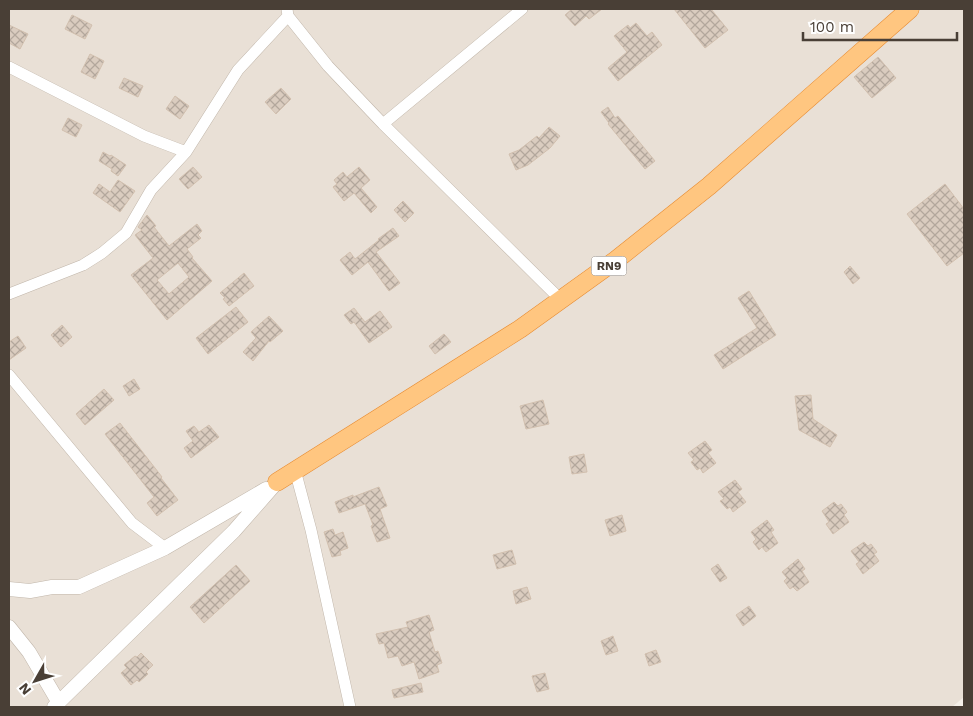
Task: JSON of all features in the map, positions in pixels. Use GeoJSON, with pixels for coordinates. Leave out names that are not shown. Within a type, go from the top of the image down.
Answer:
{"type":"FeatureCollection","features":[{"type":"Feature","properties":{"kind":"highway","name":"RN9"},"geometry":{"type":"LineString","coordinates":[[278,482],[520,329],[616,260],[686,205],[910,9]]}},
{"type":"Feature","properties":{"kind":"street"},"geometry":{"type":"LineString","coordinates":[[383,124],[522,9]]}},
{"type":"Feature","properties":{"kind":"street"},"geometry":{"type":"LineString","coordinates":[[9,294],[83,265],[102,253],[126,233],[151,190],[186,152],[238,70],[288,13],[328,66],[383,124],[561,300]]}},
{"type":"Feature","properties":{"kind":"street"},"geometry":{"type":"LineString","coordinates":[[9,67],[144,136],[186,152]]}},
{"type":"Feature","properties":{"kind":"street"},"geometry":{"type":"LineString","coordinates":[[9,375],[132,523],[165,548]]}},
{"type":"Feature","properties":{"kind":"street"},"geometry":{"type":"LineString","coordinates":[[295,470],[350,707]]}},
{"type":"Feature","properties":{"kind":"street"},"geometry":{"type":"LineString","coordinates":[[9,589],[30,591],[52,587],[78,587],[165,548],[278,482]]}},
{"type":"Feature","properties":{"kind":"street"},"geometry":{"type":"LineString","coordinates":[[9,626],[29,652],[58,706],[234,531],[278,482]]}},
{"type":"Feature","properties":{"kind":"shaded area"},"geometry":{"type":"Polygon","coordinates":[[[9,9],[964,9],[964,697],[952,707],[9,707],[9,9]]]}},
{"type":"Feature","properties":{"kind":"building"},"geometry":{"type":"Polygon","coordinates":[[[572,9],[602,9],[589,19],[586,16],[575,26],[565,15],[572,9]]]}},
{"type":"Feature","properties":{"kind":"building"},"geometry":{"type":"Polygon","coordinates":[[[674,9],[711,9],[728,30],[705,48],[674,9]]]}},
{"type":"Feature","properties":{"kind":"building"},"geometry":{"type":"Polygon","coordinates":[[[72,15],[92,25],[85,39],[65,29],[72,15]]]}},
{"type":"Feature","properties":{"kind":"building"},"geometry":{"type":"Polygon","coordinates":[[[636,23],[647,36],[652,32],[662,45],[618,81],[608,68],[627,52],[614,36],[628,25],[630,28],[636,23]]]}},
{"type":"Feature","properties":{"kind":"building"},"geometry":{"type":"Polygon","coordinates":[[[9,25],[28,34],[20,49],[9,43],[9,25]]]}},
{"type":"Feature","properties":{"kind":"building"},"geometry":{"type":"Polygon","coordinates":[[[90,54],[104,61],[95,79],[81,72],[90,54]]]}},
{"type":"Feature","properties":{"kind":"building"},"geometry":{"type":"Polygon","coordinates":[[[878,57],[896,78],[872,98],[854,77],[878,57]]]}},
{"type":"Feature","properties":{"kind":"building"},"geometry":{"type":"Polygon","coordinates":[[[124,78],[143,86],[138,97],[119,88],[124,78]]]}},
{"type":"Feature","properties":{"kind":"building"},"geometry":{"type":"Polygon","coordinates":[[[281,88],[291,99],[276,114],[265,102],[281,88]]]}},
{"type":"Feature","properties":{"kind":"building"},"geometry":{"type":"Polygon","coordinates":[[[175,96],[189,106],[180,119],[166,109],[175,96]]]}},
{"type":"Feature","properties":{"kind":"building"},"geometry":{"type":"Polygon","coordinates":[[[608,107],[615,118],[618,116],[655,161],[645,169],[608,124],[601,112],[608,107]]]}},
{"type":"Feature","properties":{"kind":"building"},"geometry":{"type":"Polygon","coordinates":[[[68,118],[82,125],[76,137],[62,130],[68,118]]]}},
{"type":"Feature","properties":{"kind":"building"},"geometry":{"type":"Polygon","coordinates":[[[549,127],[560,136],[550,148],[528,165],[516,170],[509,154],[519,150],[537,136],[539,138],[549,127]]]}},
{"type":"Feature","properties":{"kind":"building"},"geometry":{"type":"Polygon","coordinates":[[[103,152],[126,165],[118,176],[111,171],[112,169],[99,161],[103,152]]]}},
{"type":"Feature","properties":{"kind":"building"},"geometry":{"type":"Polygon","coordinates":[[[193,167],[202,177],[188,189],[179,179],[193,167]]]}},
{"type":"Feature","properties":{"kind":"building"},"geometry":{"type":"Polygon","coordinates":[[[359,167],[370,180],[361,188],[377,207],[371,213],[354,193],[344,201],[333,187],[337,184],[334,180],[343,172],[347,177],[359,167]]]}},
{"type":"Feature","properties":{"kind":"building"},"geometry":{"type":"Polygon","coordinates":[[[118,180],[135,191],[120,212],[93,193],[99,184],[110,192],[118,180]]]}},
{"type":"Feature","properties":{"kind":"building"},"geometry":{"type":"Polygon","coordinates":[[[945,184],[964,209],[964,253],[947,266],[907,214],[945,184]]]}},
{"type":"Feature","properties":{"kind":"building"},"geometry":{"type":"Polygon","coordinates":[[[403,201],[414,213],[405,222],[394,210],[403,201]]]}},
{"type":"Feature","properties":{"kind":"building"},"geometry":{"type":"Polygon","coordinates":[[[147,215],[169,246],[197,224],[202,231],[198,235],[201,238],[187,249],[192,258],[212,281],[167,320],[131,275],[153,258],[135,235],[142,230],[138,227],[147,215]],[[178,263],[157,280],[169,294],[189,277],[178,263]]]}},
{"type":"Feature","properties":{"kind":"building"},"geometry":{"type":"Polygon","coordinates":[[[393,228],[399,236],[376,252],[400,283],[389,291],[368,262],[352,275],[340,260],[350,252],[355,259],[393,228]]]}},
{"type":"Feature","properties":{"kind":"building"},"geometry":{"type":"Polygon","coordinates":[[[850,266],[860,278],[853,284],[844,272],[850,266]]]}},
{"type":"Feature","properties":{"kind":"building"},"geometry":{"type":"Polygon","coordinates":[[[244,273],[254,286],[229,306],[220,293],[244,273]]]}},
{"type":"Feature","properties":{"kind":"building"},"geometry":{"type":"Polygon","coordinates":[[[749,291],[776,335],[723,369],[714,355],[757,328],[738,298],[749,291]]]}},
{"type":"Feature","properties":{"kind":"building"},"geometry":{"type":"Polygon","coordinates":[[[236,307],[248,322],[208,354],[196,338],[236,307]]]}},
{"type":"Feature","properties":{"kind":"building"},"geometry":{"type":"Polygon","coordinates":[[[354,308],[365,322],[380,311],[392,327],[369,343],[354,322],[351,324],[344,315],[354,308]]]}},
{"type":"Feature","properties":{"kind":"building"},"geometry":{"type":"Polygon","coordinates":[[[269,316],[283,331],[269,341],[253,361],[243,352],[256,338],[251,332],[269,316]]]}},
{"type":"Feature","properties":{"kind":"building"},"geometry":{"type":"Polygon","coordinates":[[[62,325],[72,337],[61,347],[51,335],[62,325]]]}},
{"type":"Feature","properties":{"kind":"building"},"geometry":{"type":"Polygon","coordinates":[[[444,334],[451,342],[435,354],[429,346],[444,334]]]}},
{"type":"Feature","properties":{"kind":"building"},"geometry":{"type":"Polygon","coordinates":[[[18,336],[26,348],[9,360],[9,342],[18,336]]]}},
{"type":"Feature","properties":{"kind":"building"},"geometry":{"type":"Polygon","coordinates":[[[134,379],[140,389],[129,396],[123,386],[134,379]]]}},
{"type":"Feature","properties":{"kind":"building"},"geometry":{"type":"Polygon","coordinates":[[[104,389],[114,400],[85,425],[76,414],[104,389]]]}},
{"type":"Feature","properties":{"kind":"building"},"geometry":{"type":"Polygon","coordinates":[[[811,395],[813,419],[837,435],[830,447],[799,430],[795,396],[811,395]]]}},
{"type":"Feature","properties":{"kind":"building"},"geometry":{"type":"Polygon","coordinates":[[[543,400],[549,424],[526,429],[520,406],[543,400]]]}},
{"type":"Feature","properties":{"kind":"building"},"geometry":{"type":"Polygon","coordinates":[[[120,423],[178,500],[157,516],[147,503],[154,497],[105,434],[120,423]]]}},
{"type":"Feature","properties":{"kind":"building"},"geometry":{"type":"Polygon","coordinates":[[[209,425],[219,437],[191,458],[184,448],[193,441],[186,431],[194,426],[199,432],[209,425]]]}},
{"type":"Feature","properties":{"kind":"building"},"geometry":{"type":"Polygon","coordinates":[[[705,441],[712,450],[708,453],[716,463],[703,473],[700,468],[697,470],[691,462],[694,460],[688,453],[705,441]]]}},
{"type":"Feature","properties":{"kind":"building"},"geometry":{"type":"Polygon","coordinates":[[[584,454],[587,472],[572,474],[569,457],[584,454]]]}},
{"type":"Feature","properties":{"kind":"building"},"geometry":{"type":"Polygon","coordinates":[[[735,480],[742,489],[738,492],[746,502],[733,512],[730,507],[727,509],[720,501],[724,499],[718,492],[735,480]]]}},
{"type":"Feature","properties":{"kind":"building"},"geometry":{"type":"Polygon","coordinates":[[[379,487],[387,506],[380,509],[390,538],[377,542],[365,504],[339,513],[335,502],[379,487]]]}},
{"type":"Feature","properties":{"kind":"building"},"geometry":{"type":"Polygon","coordinates":[[[834,502],[838,506],[841,504],[847,512],[844,515],[849,522],[833,534],[826,524],[829,522],[822,511],[834,502]]]}},
{"type":"Feature","properties":{"kind":"building"},"geometry":{"type":"Polygon","coordinates":[[[622,515],[626,531],[610,536],[605,520],[622,515]]]}},
{"type":"Feature","properties":{"kind":"building"},"geometry":{"type":"Polygon","coordinates":[[[767,520],[774,530],[771,532],[778,543],[766,552],[762,547],[759,550],[753,542],[756,539],[751,532],[767,520]]]}},
{"type":"Feature","properties":{"kind":"building"},"geometry":{"type":"Polygon","coordinates":[[[333,529],[335,535],[343,532],[348,548],[340,551],[341,555],[332,557],[324,532],[333,529]]]}},
{"type":"Feature","properties":{"kind":"building"},"geometry":{"type":"Polygon","coordinates":[[[864,542],[868,546],[871,544],[877,552],[874,554],[879,561],[863,574],[856,564],[859,562],[851,551],[864,542]]]}},
{"type":"Feature","properties":{"kind":"building"},"geometry":{"type":"Polygon","coordinates":[[[512,550],[516,564],[497,569],[493,555],[512,550]]]}},
{"type":"Feature","properties":{"kind":"building"},"geometry":{"type":"Polygon","coordinates":[[[798,559],[805,569],[802,571],[809,582],[797,591],[793,587],[790,589],[784,581],[787,578],[782,572],[798,559]]]}},
{"type":"Feature","properties":{"kind":"building"},"geometry":{"type":"Polygon","coordinates":[[[718,564],[727,578],[720,582],[711,569],[718,564]]]}},
{"type":"Feature","properties":{"kind":"building"},"geometry":{"type":"Polygon","coordinates":[[[236,565],[250,581],[204,623],[190,607],[236,565]]]}},
{"type":"Feature","properties":{"kind":"building"},"geometry":{"type":"Polygon","coordinates":[[[527,587],[531,599],[516,604],[513,591],[527,587]]]}},
{"type":"Feature","properties":{"kind":"building"},"geometry":{"type":"Polygon","coordinates":[[[749,606],[756,616],[743,626],[736,615],[749,606]]]}},
{"type":"Feature","properties":{"kind":"building"},"geometry":{"type":"Polygon","coordinates":[[[429,615],[434,630],[429,632],[435,652],[438,651],[442,663],[437,665],[439,672],[419,679],[414,662],[402,666],[398,656],[388,658],[384,643],[379,644],[376,634],[408,627],[406,622],[429,615]]]}},
{"type":"Feature","properties":{"kind":"building"},"geometry":{"type":"Polygon","coordinates":[[[613,636],[618,651],[606,655],[601,641],[613,636]]]}},
{"type":"Feature","properties":{"kind":"building"},"geometry":{"type":"Polygon","coordinates":[[[656,650],[661,662],[649,666],[645,654],[656,650]]]}},
{"type":"Feature","properties":{"kind":"building"},"geometry":{"type":"Polygon","coordinates":[[[141,653],[153,665],[146,672],[148,674],[139,682],[137,680],[131,685],[121,673],[127,668],[124,665],[141,653]]]}},
{"type":"Feature","properties":{"kind":"building"},"geometry":{"type":"Polygon","coordinates":[[[545,673],[549,689],[537,692],[532,676],[545,673]]]}},
{"type":"Feature","properties":{"kind":"building"},"geometry":{"type":"Polygon","coordinates":[[[421,683],[423,692],[394,698],[392,690],[421,683]]]}}]}
